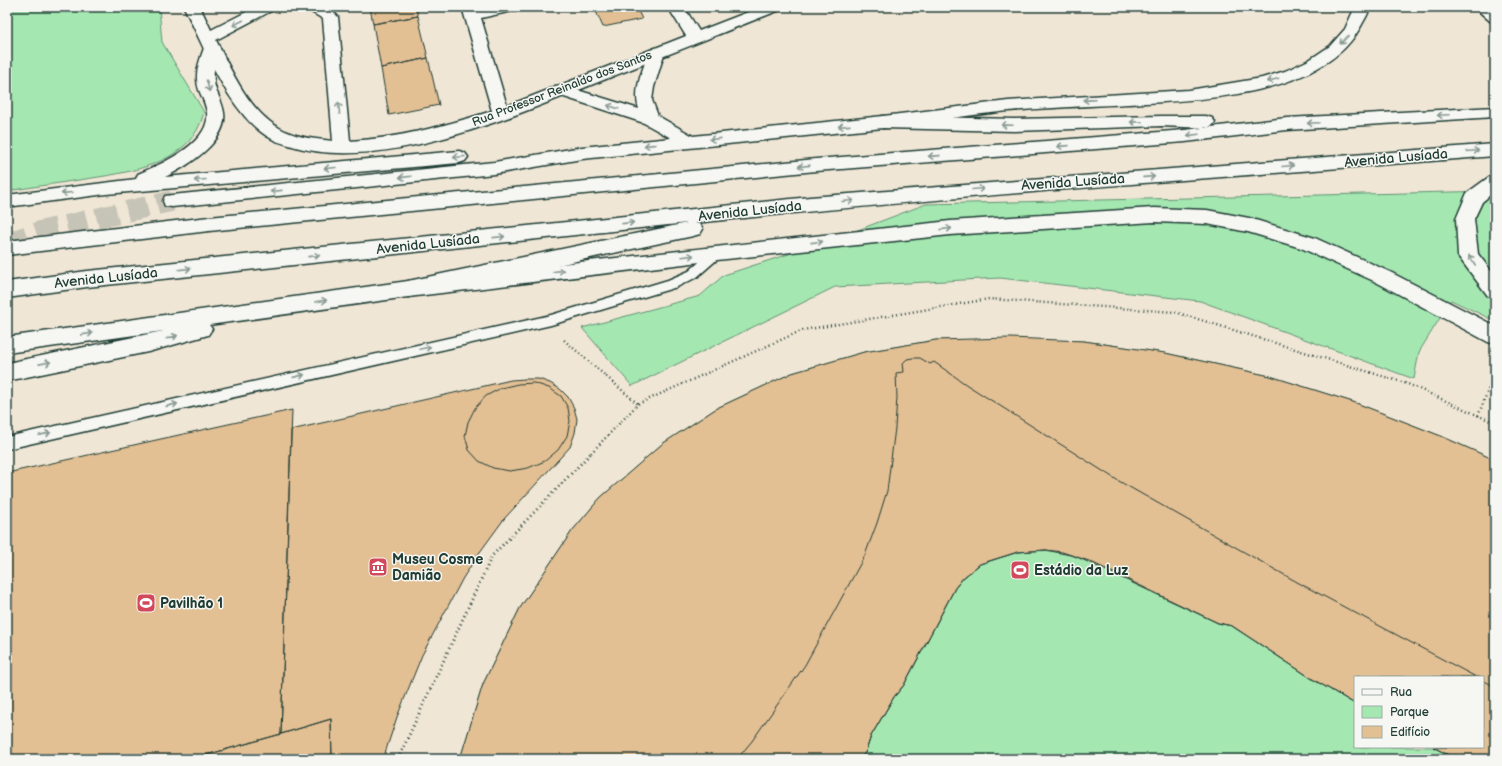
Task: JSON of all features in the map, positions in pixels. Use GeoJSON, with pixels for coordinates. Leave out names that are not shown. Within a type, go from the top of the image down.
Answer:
{"type":"FeatureCollection","features":[{"type":"Feature","properties":{"kind":"main road","name":"Rua Professor Reinaldo dos Santos"},"geometry":{"type":"LineString","coordinates":[[192,7],[241,100],[255,118],[270,131],[290,140],[304,144],[342,147],[376,145],[433,135],[501,114],[776,7]]}},
{"type":"Feature","properties":{"kind":"main road"},"geometry":{"type":"LineString","coordinates":[[106,188],[139,179],[171,166],[197,148],[207,137],[213,128],[216,117],[215,108],[206,84],[206,67],[210,43],[268,7]]}},
{"type":"Feature","properties":{"kind":"main road"},"geometry":{"type":"LineString","coordinates":[[313,7],[330,17],[342,147]]}},
{"type":"Feature","properties":{"kind":"main road"},"geometry":{"type":"LineString","coordinates":[[501,114],[472,11],[512,7]]}},
{"type":"Feature","properties":{"kind":"main road"},"geometry":{"type":"LineString","coordinates":[[676,7],[695,38]]}},
{"type":"Feature","properties":{"kind":"main road"},"geometry":{"type":"LineString","coordinates":[[172,201],[494,168],[582,153],[883,122],[1008,106],[1189,95],[1218,91],[1270,82],[1309,66],[1338,47],[1355,25],[1363,7]]}},
{"type":"Feature","properties":{"kind":"main road"},"geometry":{"type":"LineString","coordinates":[[1482,7],[1495,18]]}},
{"type":"Feature","properties":{"kind":"main road"},"geometry":{"type":"LineString","coordinates":[[650,119],[644,100],[646,86],[656,54]]}},
{"type":"Feature","properties":{"kind":"main road"},"geometry":{"type":"LineString","coordinates":[[561,90],[650,119],[689,141]]}},
{"type":"Feature","properties":{"kind":"main road"},"geometry":{"type":"LineString","coordinates":[[7,248],[209,224],[808,166],[1177,137],[1287,124],[1488,112]]}},
{"type":"Feature","properties":{"kind":"main road"},"geometry":{"type":"LineString","coordinates":[[883,122],[1014,126],[1162,121],[1287,124]]}},
{"type":"Feature","properties":{"kind":"main road","name":"Avenida Lusíada"},"geometry":{"type":"LineString","coordinates":[[7,290],[103,278],[810,204],[985,189],[1495,150]]}},
{"type":"Feature","properties":{"kind":"main road"},"geometry":{"type":"LineString","coordinates":[[7,202],[106,188],[494,154],[582,153]]}},
{"type":"Feature","properties":{"kind":"main road"},"geometry":{"type":"LineString","coordinates":[[1495,181],[1474,198],[1465,219],[1468,256],[1495,291]]}},
{"type":"Feature","properties":{"kind":"main road"},"geometry":{"type":"LineString","coordinates":[[408,289],[810,204]]}},
{"type":"Feature","properties":{"kind":"main road"},"geometry":{"type":"LineString","coordinates":[[7,345],[408,289],[717,253],[950,228],[1154,215],[1207,217],[1250,225],[1308,243],[1383,277],[1495,336]]}},
{"type":"Feature","properties":{"kind":"main road"},"geometry":{"type":"LineString","coordinates":[[7,372],[148,344],[283,306]]}},
{"type":"Feature","properties":{"kind":"lane"},"geometry":{"type":"LineString","coordinates":[[7,443],[551,320],[672,284],[693,274],[717,253]]}},
{"type":"Feature","properties":{"kind":"path"},"geometry":{"type":"LineString","coordinates":[[398,759],[492,556],[638,404],[803,330],[989,299],[1175,312],[1408,384],[1495,423]]}},
{"type":"Feature","properties":{"kind":"path"},"geometry":{"type":"LineString","coordinates":[[1478,416],[1494,375],[1495,376]]}},
{"type":"Feature","properties":{"kind":"green space"},"geometry":{"type":"Polygon","coordinates":[[[21,7],[159,7],[162,42],[204,112],[197,130],[186,144],[171,155],[154,164],[136,170],[7,191],[7,10],[21,7]]]}},
{"type":"Feature","properties":{"kind":"green space"},"geometry":{"type":"Polygon","coordinates":[[[1495,191],[1495,321],[1451,300],[1419,352],[1414,379],[1200,301],[1000,278],[835,287],[632,386],[582,328],[700,296],[724,275],[829,241],[926,204],[1495,191]]]}},
{"type":"Feature","properties":{"kind":"green space","name":"Estádio da Luz"},"geometry":{"type":"Polygon","coordinates":[[[936,340],[1084,341],[1165,353],[1270,376],[1356,403],[1441,436],[1495,460],[1495,759],[460,759],[483,684],[520,608],[572,531],[600,498],[662,444],[717,408],[792,373],[864,352],[936,340]]]}},
{"type":"Feature","properties":{"kind":"building"},"geometry":{"type":"Polygon","coordinates":[[[370,7],[416,7],[418,16],[373,24],[370,7]]]}},
{"type":"Feature","properties":{"kind":"building"},"geometry":{"type":"Polygon","coordinates":[[[594,7],[636,7],[642,19],[603,27],[594,7]]]}},
{"type":"Feature","properties":{"kind":"building"},"geometry":{"type":"Polygon","coordinates":[[[418,16],[428,58],[381,68],[373,24],[418,16]]]}},
{"type":"Feature","properties":{"kind":"building"},"geometry":{"type":"Polygon","coordinates":[[[428,58],[439,105],[389,115],[381,68],[428,58]]]}},
{"type":"Feature","properties":{"kind":"building","name":"Estádio da Luz"},"geometry":{"type":"Polygon","coordinates":[[[1010,338],[1084,341],[1165,353],[1270,376],[1356,403],[1441,436],[1495,460],[1495,759],[1456,759],[1435,748],[1484,748],[1484,676],[1354,676],[1354,703],[1314,680],[1232,626],[1218,623],[1075,556],[1046,550],[1018,552],[980,564],[963,578],[955,588],[904,685],[894,697],[871,736],[866,751],[861,759],[460,759],[483,684],[520,608],[572,531],[600,498],[662,444],[717,408],[792,373],[864,352],[936,340],[1010,338]]]}},
{"type":"Feature","properties":{"kind":"building"},"geometry":{"type":"Polygon","coordinates":[[[920,358],[930,364],[934,362],[967,385],[1117,480],[1297,582],[1474,676],[1354,676],[1354,703],[1314,680],[1232,626],[1218,623],[1089,561],[1062,552],[1046,550],[1018,552],[980,564],[963,578],[955,588],[904,685],[894,697],[871,736],[866,751],[861,759],[737,759],[752,741],[805,665],[865,555],[887,491],[895,428],[897,397],[896,373],[904,372],[903,363],[907,359],[920,358]]]}},
{"type":"Feature","properties":{"kind":"building","name":"Museu Cosme Damião"},"geometry":{"type":"Polygon","coordinates":[[[539,379],[550,383],[560,389],[568,397],[574,408],[577,419],[575,433],[570,447],[504,519],[463,578],[422,655],[397,717],[383,759],[332,759],[331,719],[281,734],[291,430],[511,380],[539,379]]]}},
{"type":"Feature","properties":{"kind":"building"},"geometry":{"type":"Polygon","coordinates":[[[534,383],[549,388],[561,396],[568,408],[570,421],[567,436],[558,450],[545,461],[528,468],[510,471],[493,468],[479,461],[469,450],[465,436],[468,422],[475,408],[486,396],[501,388],[518,384],[534,383]]]}},
{"type":"Feature","properties":{"kind":"building","name":"Pavilhão 1"},"geometry":{"type":"Polygon","coordinates":[[[292,410],[281,734],[192,759],[7,759],[7,473],[292,410]]]}},
{"type":"Feature","properties":{"kind":"building"},"geometry":{"type":"Polygon","coordinates":[[[1484,681],[1495,687],[1495,759],[1456,759],[1435,748],[1484,748],[1484,681]]]}},
{"type":"Feature","properties":{"kind":"building"},"geometry":{"type":"Polygon","coordinates":[[[331,719],[332,759],[192,759],[281,734],[331,719]]]}},
{"type":"Feature","properties":{"kind":"tunnel"},"geometry":{"type":"LineString","coordinates":[[7,243],[42,231],[172,201],[169,202]]}},
{"type":"Feature","properties":{"kind":"place","name":"Museu Cosme Damião"},"geometry":{"type":"Point","coordinates":[378,567]}},
{"type":"Feature","properties":{"kind":"place","name":"Estádio da Luz"},"geometry":{"type":"Point","coordinates":[1020,570]}},
{"type":"Feature","properties":{"kind":"place","name":"Pavilhão 1"},"geometry":{"type":"Point","coordinates":[146,603]}}]}
